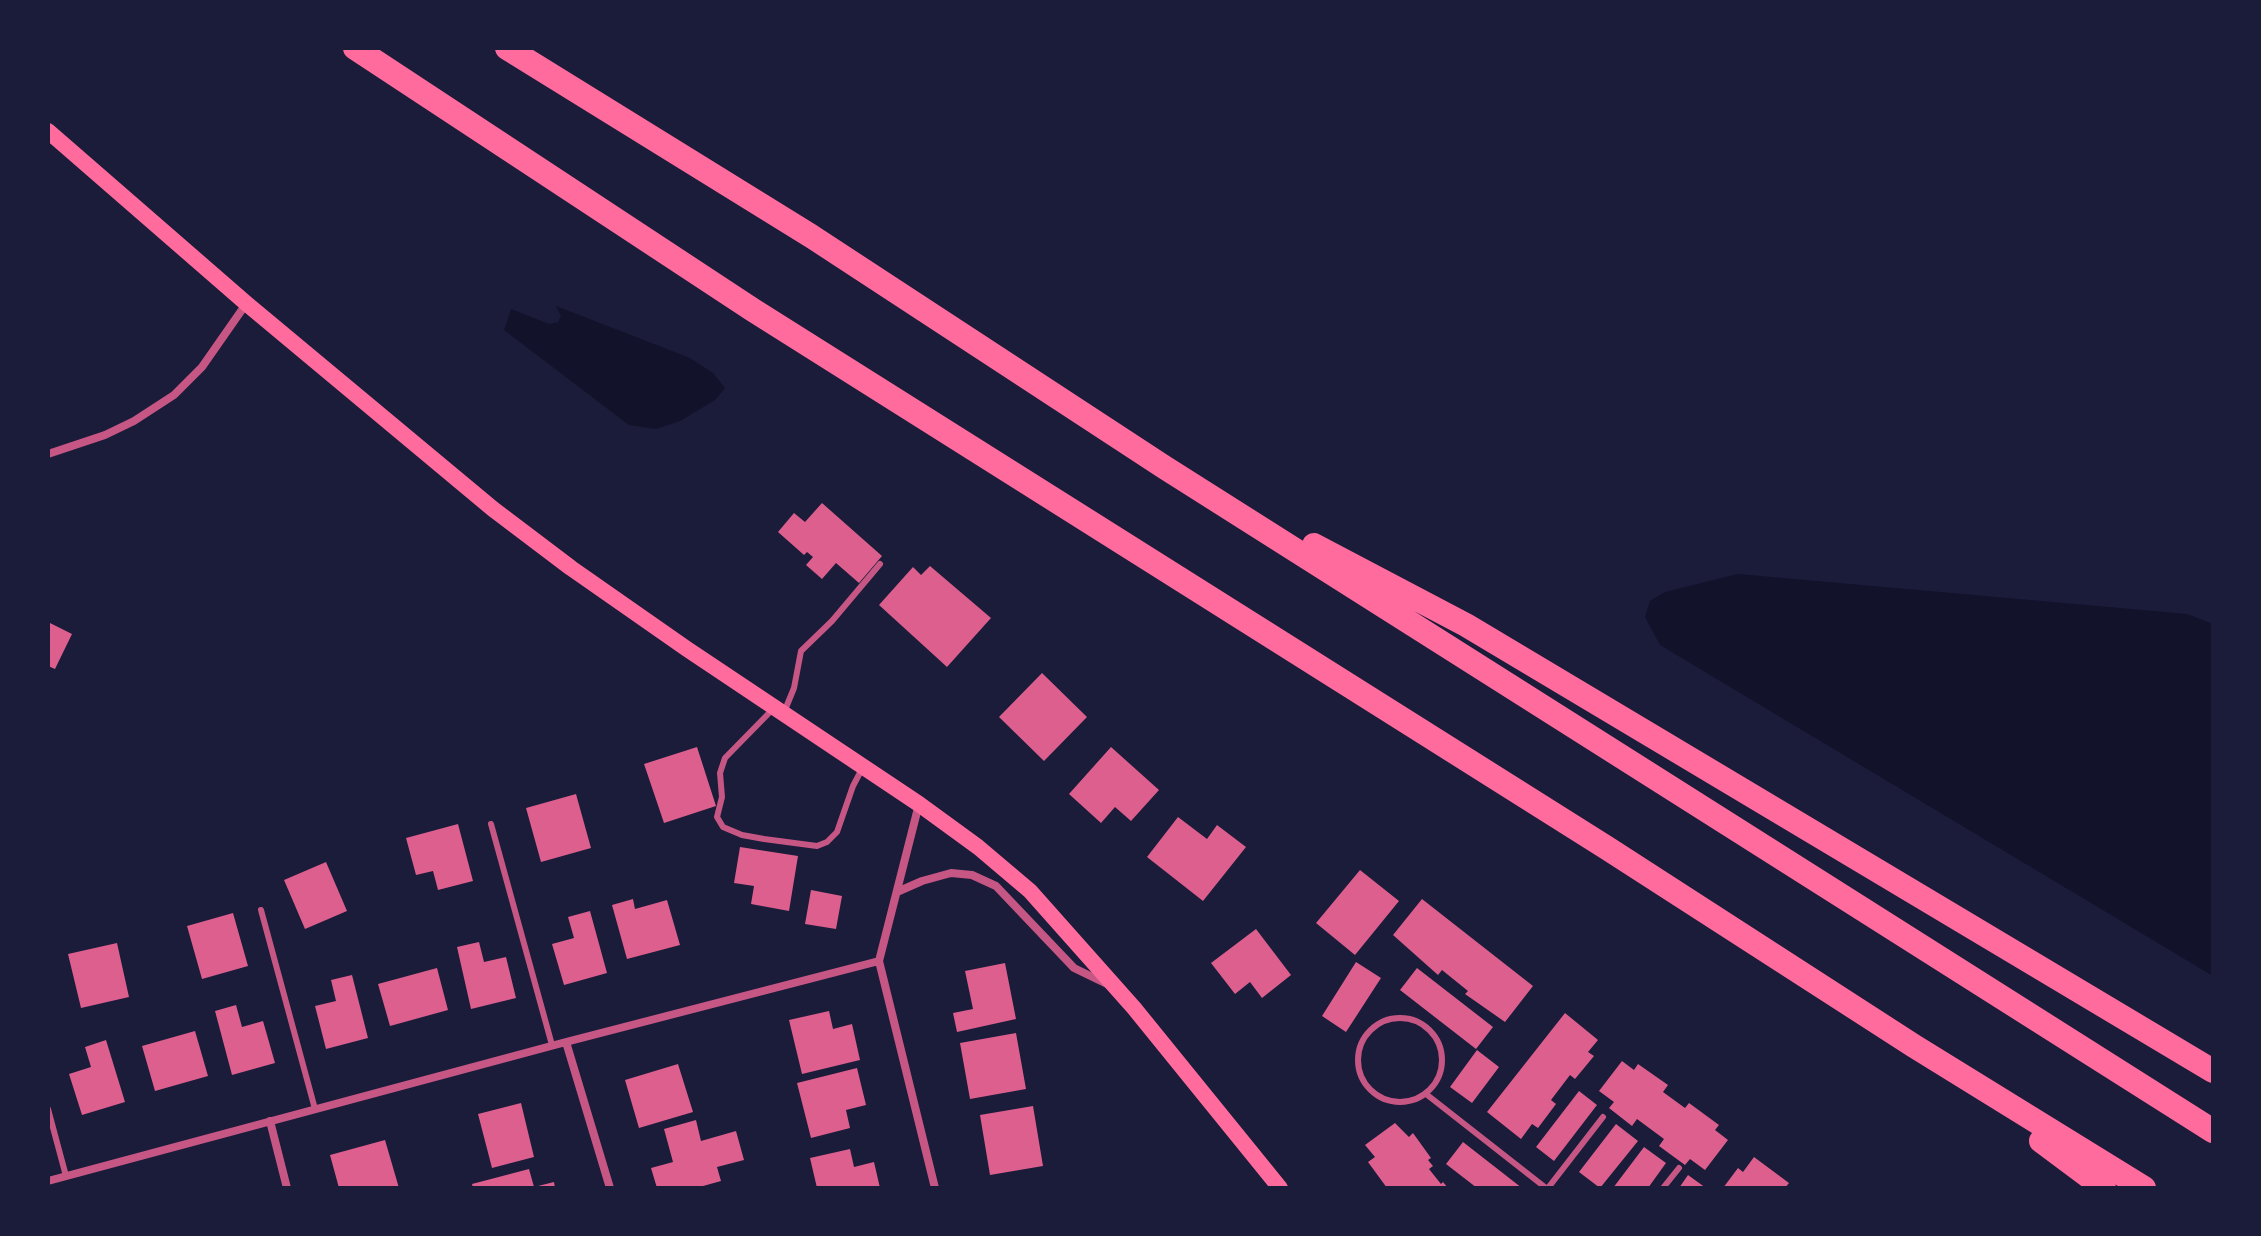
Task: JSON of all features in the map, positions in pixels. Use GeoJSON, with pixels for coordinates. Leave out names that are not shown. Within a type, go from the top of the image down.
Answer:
{"type":"FeatureCollection","features":[{"type":"Feature","properties":{"kind":"highway"},"geometry":{"type":"LineString","coordinates":[[355,48],[753,310],[1593,839],[1914,1046],[2144,1188]]}},
{"type":"Feature","properties":{"kind":"highway"},"geometry":{"type":"LineString","coordinates":[[507,48],[811,236],[1164,467],[2213,1131]]}},
{"type":"Feature","properties":{"kind":"highway"},"geometry":{"type":"LineString","coordinates":[[1164,467],[1466,625],[2213,1071]]}},
{"type":"Feature","properties":{"kind":"highway"},"geometry":{"type":"LineString","coordinates":[[1914,1046],[2104,1188]]}},
{"type":"Feature","properties":{"kind":"main road"},"geometry":{"type":"LineString","coordinates":[[48,131],[247,304],[493,509],[571,568],[919,804],[978,847],[1030,891],[1116,989],[1280,1188]]}},
{"type":"Feature","properties":{"kind":"street"},"geometry":{"type":"LineString","coordinates":[[48,454],[105,435],[134,421],[174,395],[202,367],[247,304]]}},
{"type":"Feature","properties":{"kind":"street"},"geometry":{"type":"LineString","coordinates":[[919,804],[879,961],[935,1188]]}},
{"type":"Feature","properties":{"kind":"street"},"geometry":{"type":"LineString","coordinates":[[897,892],[951,873],[972,875],[996,886],[1074,968],[1116,989]]}},
{"type":"Feature","properties":{"kind":"street"},"geometry":{"type":"LineString","coordinates":[[48,1181],[552,1045],[879,961]]}},
{"type":"Feature","properties":{"kind":"street"},"geometry":{"type":"LineString","coordinates":[[566,1042],[610,1188]]}},
{"type":"Feature","properties":{"kind":"street"},"geometry":{"type":"LineString","coordinates":[[270,1121],[287,1188]]}},
{"type":"Feature","properties":{"kind":"lane"},"geometry":{"type":"LineString","coordinates":[[863,767],[837,832],[827,842],[817,846],[742,835],[723,827],[717,817],[722,797],[720,773],[725,758],[779,711],[794,688],[801,651],[832,621],[880,564]]}},
{"type":"Feature","properties":{"kind":"lane"},"geometry":{"type":"LineString","coordinates":[[491,824],[552,1045]]}},
{"type":"Feature","properties":{"kind":"lane"},"geometry":{"type":"LineString","coordinates":[[261,910],[315,1109]]}},
{"type":"Feature","properties":{"kind":"lane"},"geometry":{"type":"LineString","coordinates":[[1412,1018],[1434,1033],[1443,1058],[1441,1072],[1426,1094],[1399,1102],[1384,1100],[1372,1092],[1358,1066],[1358,1052],[1363,1038],[1372,1027],[1385,1019],[1412,1018]]}},
{"type":"Feature","properties":{"kind":"lane"},"geometry":{"type":"LineString","coordinates":[[1426,1094],[1547,1188],[1603,1117]]}},
{"type":"Feature","properties":{"kind":"lane"},"geometry":{"type":"LineString","coordinates":[[48,1109],[66,1176]]}},
{"type":"Feature","properties":{"kind":"lane"},"geometry":{"type":"LineString","coordinates":[[1663,1188],[1679,1168]]}},
{"type":"Feature","properties":{"kind":"shaded area"},"geometry":{"type":"Polygon","coordinates":[[[556,306],[690,358],[713,373],[725,388],[715,400],[680,421],[656,429],[629,425],[504,330],[511,309],[549,324],[558,322],[561,316],[556,306]]]}},
{"type":"Feature","properties":{"kind":"shaded area"},"geometry":{"type":"Polygon","coordinates":[[[1738,574],[2187,614],[2213,624],[2213,976],[1660,645],[1645,617],[1650,601],[1665,592],[1738,574]]]}},
{"type":"Feature","properties":{"kind":"building"},"geometry":{"type":"Polygon","coordinates":[[[822,503],[882,556],[859,583],[836,563],[822,579],[806,565],[813,557],[807,552],[804,555],[778,532],[794,513],[805,522],[822,503]]]}},
{"type":"Feature","properties":{"kind":"building"},"geometry":{"type":"Polygon","coordinates":[[[930,566],[991,618],[947,667],[879,605],[913,567],[921,575],[930,566]]]}},
{"type":"Feature","properties":{"kind":"building"},"geometry":{"type":"Polygon","coordinates":[[[48,622],[72,634],[55,669],[48,666],[48,622]]]}},
{"type":"Feature","properties":{"kind":"building"},"geometry":{"type":"Polygon","coordinates":[[[1042,673],[1087,717],[1044,761],[999,717],[1042,673]]]}},
{"type":"Feature","properties":{"kind":"building"},"geometry":{"type":"Polygon","coordinates":[[[697,747],[716,806],[664,823],[644,764],[697,747]]]}},
{"type":"Feature","properties":{"kind":"building"},"geometry":{"type":"Polygon","coordinates":[[[1111,747],[1159,790],[1131,821],[1115,807],[1101,823],[1069,794],[1111,747]]]}},
{"type":"Feature","properties":{"kind":"building"},"geometry":{"type":"Polygon","coordinates":[[[576,794],[591,848],[541,862],[526,808],[576,794]]]}},
{"type":"Feature","properties":{"kind":"building"},"geometry":{"type":"Polygon","coordinates":[[[1178,817],[1207,839],[1217,825],[1246,847],[1203,901],[1147,857],[1178,817]]]}},
{"type":"Feature","properties":{"kind":"building"},"geometry":{"type":"Polygon","coordinates":[[[458,824],[473,881],[438,890],[433,871],[416,875],[406,838],[458,824]]]}},
{"type":"Feature","properties":{"kind":"building"},"geometry":{"type":"Polygon","coordinates":[[[740,847],[798,856],[789,911],[751,904],[754,886],[734,883],[740,847]]]}},
{"type":"Feature","properties":{"kind":"building"},"geometry":{"type":"Polygon","coordinates":[[[326,862],[347,911],[305,929],[284,880],[326,862]]]}},
{"type":"Feature","properties":{"kind":"building"},"geometry":{"type":"Polygon","coordinates":[[[1360,870],[1399,901],[1355,955],[1316,923],[1360,870]]]}},
{"type":"Feature","properties":{"kind":"building"},"geometry":{"type":"Polygon","coordinates":[[[811,890],[842,896],[836,929],[805,924],[811,890]]]}},
{"type":"Feature","properties":{"kind":"building"},"geometry":{"type":"Polygon","coordinates":[[[633,899],[635,909],[667,900],[680,945],[627,959],[612,905],[633,899]]]}},
{"type":"Feature","properties":{"kind":"building"},"geometry":{"type":"Polygon","coordinates":[[[1422,899],[1533,986],[1505,1022],[1465,994],[1468,991],[1442,970],[1438,975],[1393,935],[1422,899]]]}},
{"type":"Feature","properties":{"kind":"building"},"geometry":{"type":"Polygon","coordinates":[[[590,911],[607,973],[564,985],[552,944],[574,938],[568,917],[590,911]]]}},
{"type":"Feature","properties":{"kind":"building"},"geometry":{"type":"Polygon","coordinates":[[[233,913],[248,966],[202,979],[187,926],[233,913]]]}},
{"type":"Feature","properties":{"kind":"building"},"geometry":{"type":"Polygon","coordinates":[[[1256,929],[1291,975],[1262,998],[1250,982],[1235,994],[1211,963],[1256,929]]]}},
{"type":"Feature","properties":{"kind":"building"},"geometry":{"type":"Polygon","coordinates":[[[479,942],[484,962],[506,957],[516,998],[471,1009],[457,947],[479,942]]]}},
{"type":"Feature","properties":{"kind":"building"},"geometry":{"type":"Polygon","coordinates":[[[117,943],[129,997],[81,1008],[68,954],[117,943]]]}},
{"type":"Feature","properties":{"kind":"building"},"geometry":{"type":"Polygon","coordinates":[[[1356,962],[1381,978],[1346,1032],[1322,1016],[1356,962]]]}},
{"type":"Feature","properties":{"kind":"building"},"geometry":{"type":"Polygon","coordinates":[[[1005,963],[1016,1019],[957,1032],[953,1013],[973,1009],[965,971],[1005,963]]]}},
{"type":"Feature","properties":{"kind":"building"},"geometry":{"type":"Polygon","coordinates":[[[437,968],[448,1010],[390,1026],[378,984],[437,968]]]}},
{"type":"Feature","properties":{"kind":"building"},"geometry":{"type":"Polygon","coordinates":[[[1417,968],[1493,1027],[1476,1049],[1400,990],[1417,968]]]}},
{"type":"Feature","properties":{"kind":"building"},"geometry":{"type":"Polygon","coordinates":[[[352,975],[368,1038],[326,1049],[315,1006],[336,1001],[331,980],[352,975]]]}},
{"type":"Feature","properties":{"kind":"building"},"geometry":{"type":"Polygon","coordinates":[[[236,1005],[242,1027],[263,1021],[275,1063],[232,1075],[215,1011],[236,1005]]]}},
{"type":"Feature","properties":{"kind":"building"},"geometry":{"type":"Polygon","coordinates":[[[829,1011],[833,1029],[852,1024],[860,1060],[802,1074],[789,1020],[829,1011]]]}},
{"type":"Feature","properties":{"kind":"building"},"geometry":{"type":"Polygon","coordinates":[[[1565,1013],[1598,1040],[1588,1052],[1594,1056],[1575,1079],[1570,1075],[1551,1100],[1556,1104],[1538,1128],[1532,1124],[1521,1139],[1487,1112],[1565,1013]]]}},
{"type":"Feature","properties":{"kind":"building"},"geometry":{"type":"Polygon","coordinates":[[[195,1031],[208,1076],[155,1091],[142,1046],[195,1031]]]}},
{"type":"Feature","properties":{"kind":"building"},"geometry":{"type":"Polygon","coordinates":[[[1016,1033],[1026,1089],[970,1099],[960,1043],[1016,1033]]]}},
{"type":"Feature","properties":{"kind":"building"},"geometry":{"type":"Polygon","coordinates":[[[106,1040],[125,1102],[82,1115],[69,1074],[91,1067],[85,1047],[106,1040]]]}},
{"type":"Feature","properties":{"kind":"building"},"geometry":{"type":"Polygon","coordinates":[[[1477,1050],[1499,1067],[1472,1103],[1450,1087],[1477,1050]]]}},
{"type":"Feature","properties":{"kind":"building"},"geometry":{"type":"Polygon","coordinates":[[[1622,1061],[1634,1070],[1638,1064],[1668,1085],[1663,1092],[1685,1108],[1689,1103],[1719,1125],[1715,1130],[1728,1140],[1705,1170],[1690,1159],[1685,1165],[1659,1146],[1664,1139],[1637,1119],[1632,1126],[1609,1108],[1614,1102],[1599,1091],[1622,1061]]]}},
{"type":"Feature","properties":{"kind":"building"},"geometry":{"type":"Polygon","coordinates":[[[678,1064],[693,1112],[639,1128],[625,1080],[678,1064]]]}},
{"type":"Feature","properties":{"kind":"building"},"geometry":{"type":"Polygon","coordinates":[[[857,1068],[866,1105],[846,1110],[850,1128],[811,1138],[797,1083],[857,1068]]]}},
{"type":"Feature","properties":{"kind":"building"},"geometry":{"type":"Polygon","coordinates":[[[1579,1091],[1597,1105],[1554,1161],[1536,1147],[1579,1091]]]}},
{"type":"Feature","properties":{"kind":"building"},"geometry":{"type":"Polygon","coordinates":[[[521,1103],[534,1157],[492,1168],[478,1114],[521,1103]]]}},
{"type":"Feature","properties":{"kind":"building"},"geometry":{"type":"Polygon","coordinates":[[[1033,1106],[1043,1166],[990,1175],[980,1115],[1033,1106]]]}},
{"type":"Feature","properties":{"kind":"building"},"geometry":{"type":"Polygon","coordinates":[[[696,1120],[701,1141],[736,1131],[744,1160],[717,1167],[721,1181],[696,1188],[657,1188],[651,1168],[673,1162],[664,1129],[696,1120]]]}},
{"type":"Feature","properties":{"kind":"building"},"geometry":{"type":"Polygon","coordinates":[[[1395,1123],[1409,1137],[1413,1133],[1431,1158],[1428,1160],[1433,1166],[1429,1169],[1448,1188],[1387,1188],[1368,1162],[1375,1157],[1365,1145],[1395,1123]]]}},
{"type":"Feature","properties":{"kind":"building"},"geometry":{"type":"Polygon","coordinates":[[[1616,1124],[1638,1141],[1600,1188],[1579,1172],[1616,1124]]]}},
{"type":"Feature","properties":{"kind":"building"},"geometry":{"type":"Polygon","coordinates":[[[385,1140],[399,1188],[339,1188],[330,1155],[385,1140]]]}},
{"type":"Feature","properties":{"kind":"building"},"geometry":{"type":"Polygon","coordinates":[[[1463,1142],[1522,1188],[1477,1188],[1446,1164],[1463,1142]]]}},
{"type":"Feature","properties":{"kind":"building"},"geometry":{"type":"Polygon","coordinates":[[[1644,1147],[1666,1163],[1648,1188],[1613,1188],[1644,1147]]]}},
{"type":"Feature","properties":{"kind":"building"},"geometry":{"type":"Polygon","coordinates":[[[850,1149],[854,1167],[874,1162],[880,1188],[817,1188],[810,1158],[850,1149]]]}},
{"type":"Feature","properties":{"kind":"building"},"geometry":{"type":"Polygon","coordinates":[[[1754,1157],[1789,1183],[1785,1188],[1723,1188],[1738,1168],[1743,1172],[1754,1157]]]}},
{"type":"Feature","properties":{"kind":"building"},"geometry":{"type":"Polygon","coordinates":[[[529,1169],[534,1187],[554,1182],[555,1188],[473,1188],[472,1184],[529,1169]]]}},
{"type":"Feature","properties":{"kind":"building"},"geometry":{"type":"Polygon","coordinates":[[[1688,1175],[1706,1188],[1679,1188],[1688,1175]]]}}]}
